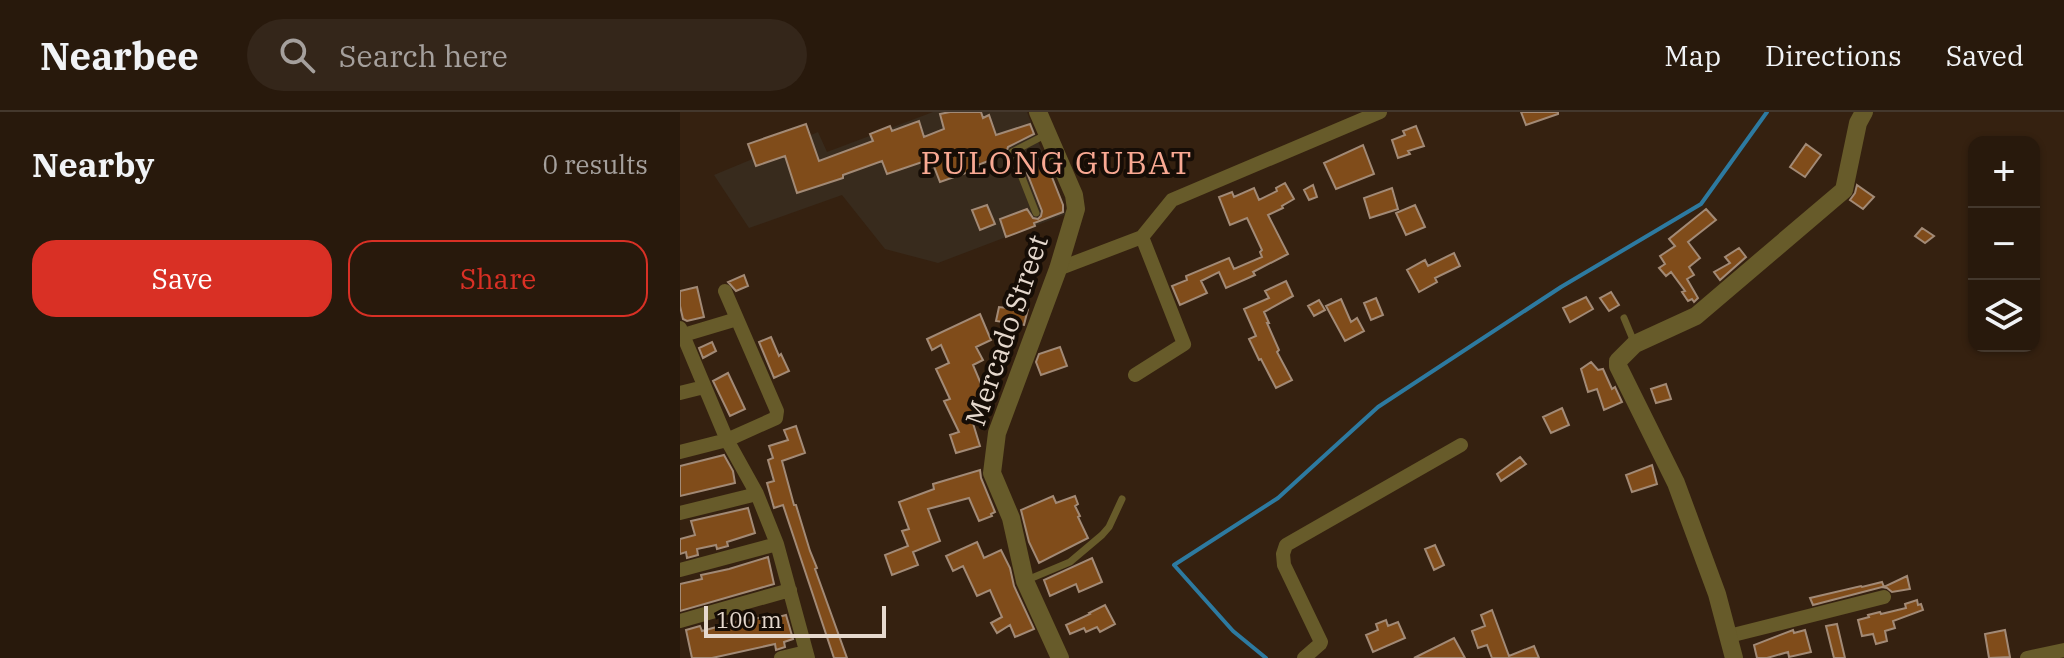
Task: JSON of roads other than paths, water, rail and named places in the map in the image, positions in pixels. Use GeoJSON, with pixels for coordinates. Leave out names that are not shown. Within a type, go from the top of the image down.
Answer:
{"type":"FeatureCollection","features":[{"type":"Feature","properties":{"kind":"street","name":"Mercado Street"},"geometry":{"type":"LineString","coordinates":[[1038,112],[1074,195],[1076,209],[1058,269],[997,433],[992,473],[1011,518],[1025,581],[1060,658]]}},
{"type":"Feature","properties":{"kind":"street"},"geometry":{"type":"LineString","coordinates":[[1058,269],[1142,237],[1172,200],[1380,112]]}},
{"type":"Feature","properties":{"kind":"street"},"geometry":{"type":"LineString","coordinates":[[1734,658],[1717,594],[1676,483],[1618,366],[1620,357],[1635,344],[1696,316],[1844,190],[1858,123],[1864,112]]}},
{"type":"Feature","properties":{"kind":"street"},"geometry":{"type":"LineString","coordinates":[[1135,375],[1184,344],[1142,237]]}},
{"type":"Feature","properties":{"kind":"street"},"geometry":{"type":"LineString","coordinates":[[680,452],[727,440],[776,418],[777,411],[725,291]]}},
{"type":"Feature","properties":{"kind":"street"},"geometry":{"type":"LineString","coordinates":[[737,319],[681,333],[727,440],[757,494],[777,544],[807,655],[781,658]]}},
{"type":"Feature","properties":{"kind":"street"},"geometry":{"type":"LineString","coordinates":[[680,393],[704,387]]}},
{"type":"Feature","properties":{"kind":"street"},"geometry":{"type":"LineString","coordinates":[[1304,658],[1321,642],[1284,565],[1286,545],[1461,445]]}},
{"type":"Feature","properties":{"kind":"street"},"geometry":{"type":"LineString","coordinates":[[680,513],[757,494]]}},
{"type":"Feature","properties":{"kind":"street"},"geometry":{"type":"LineString","coordinates":[[680,570],[777,544]]}},
{"type":"Feature","properties":{"kind":"street"},"geometry":{"type":"LineString","coordinates":[[680,621],[790,590]]}},
{"type":"Feature","properties":{"kind":"street"},"geometry":{"type":"LineString","coordinates":[[1729,636],[1884,597]]}},
{"type":"Feature","properties":{"kind":"street"},"geometry":{"type":"LineString","coordinates":[[2027,658],[2064,650]]}},
{"type":"Feature","properties":{"kind":"lane"},"geometry":{"type":"LineString","coordinates":[[1036,213],[1012,152],[1047,134]]}},
{"type":"Feature","properties":{"kind":"lane"},"geometry":{"type":"LineString","coordinates":[[1624,318],[1635,344]]}},
{"type":"Feature","properties":{"kind":"lane"},"geometry":{"type":"LineString","coordinates":[[1025,581],[1070,562],[1081,553],[1106,531],[1122,499]]}},
{"type":"Feature","properties":{"kind":"waterway"},"geometry":{"type":"LineString","coordinates":[[1266,658],[1233,631],[1174,565],[1278,498],[1378,407],[1561,287],[1701,204],[1767,112]]}},
{"type":"Feature","properties":{"kind":"district","name":"PULONG GUBAT"},"geometry":{"type":"Point","coordinates":[1057,162]}}]}
